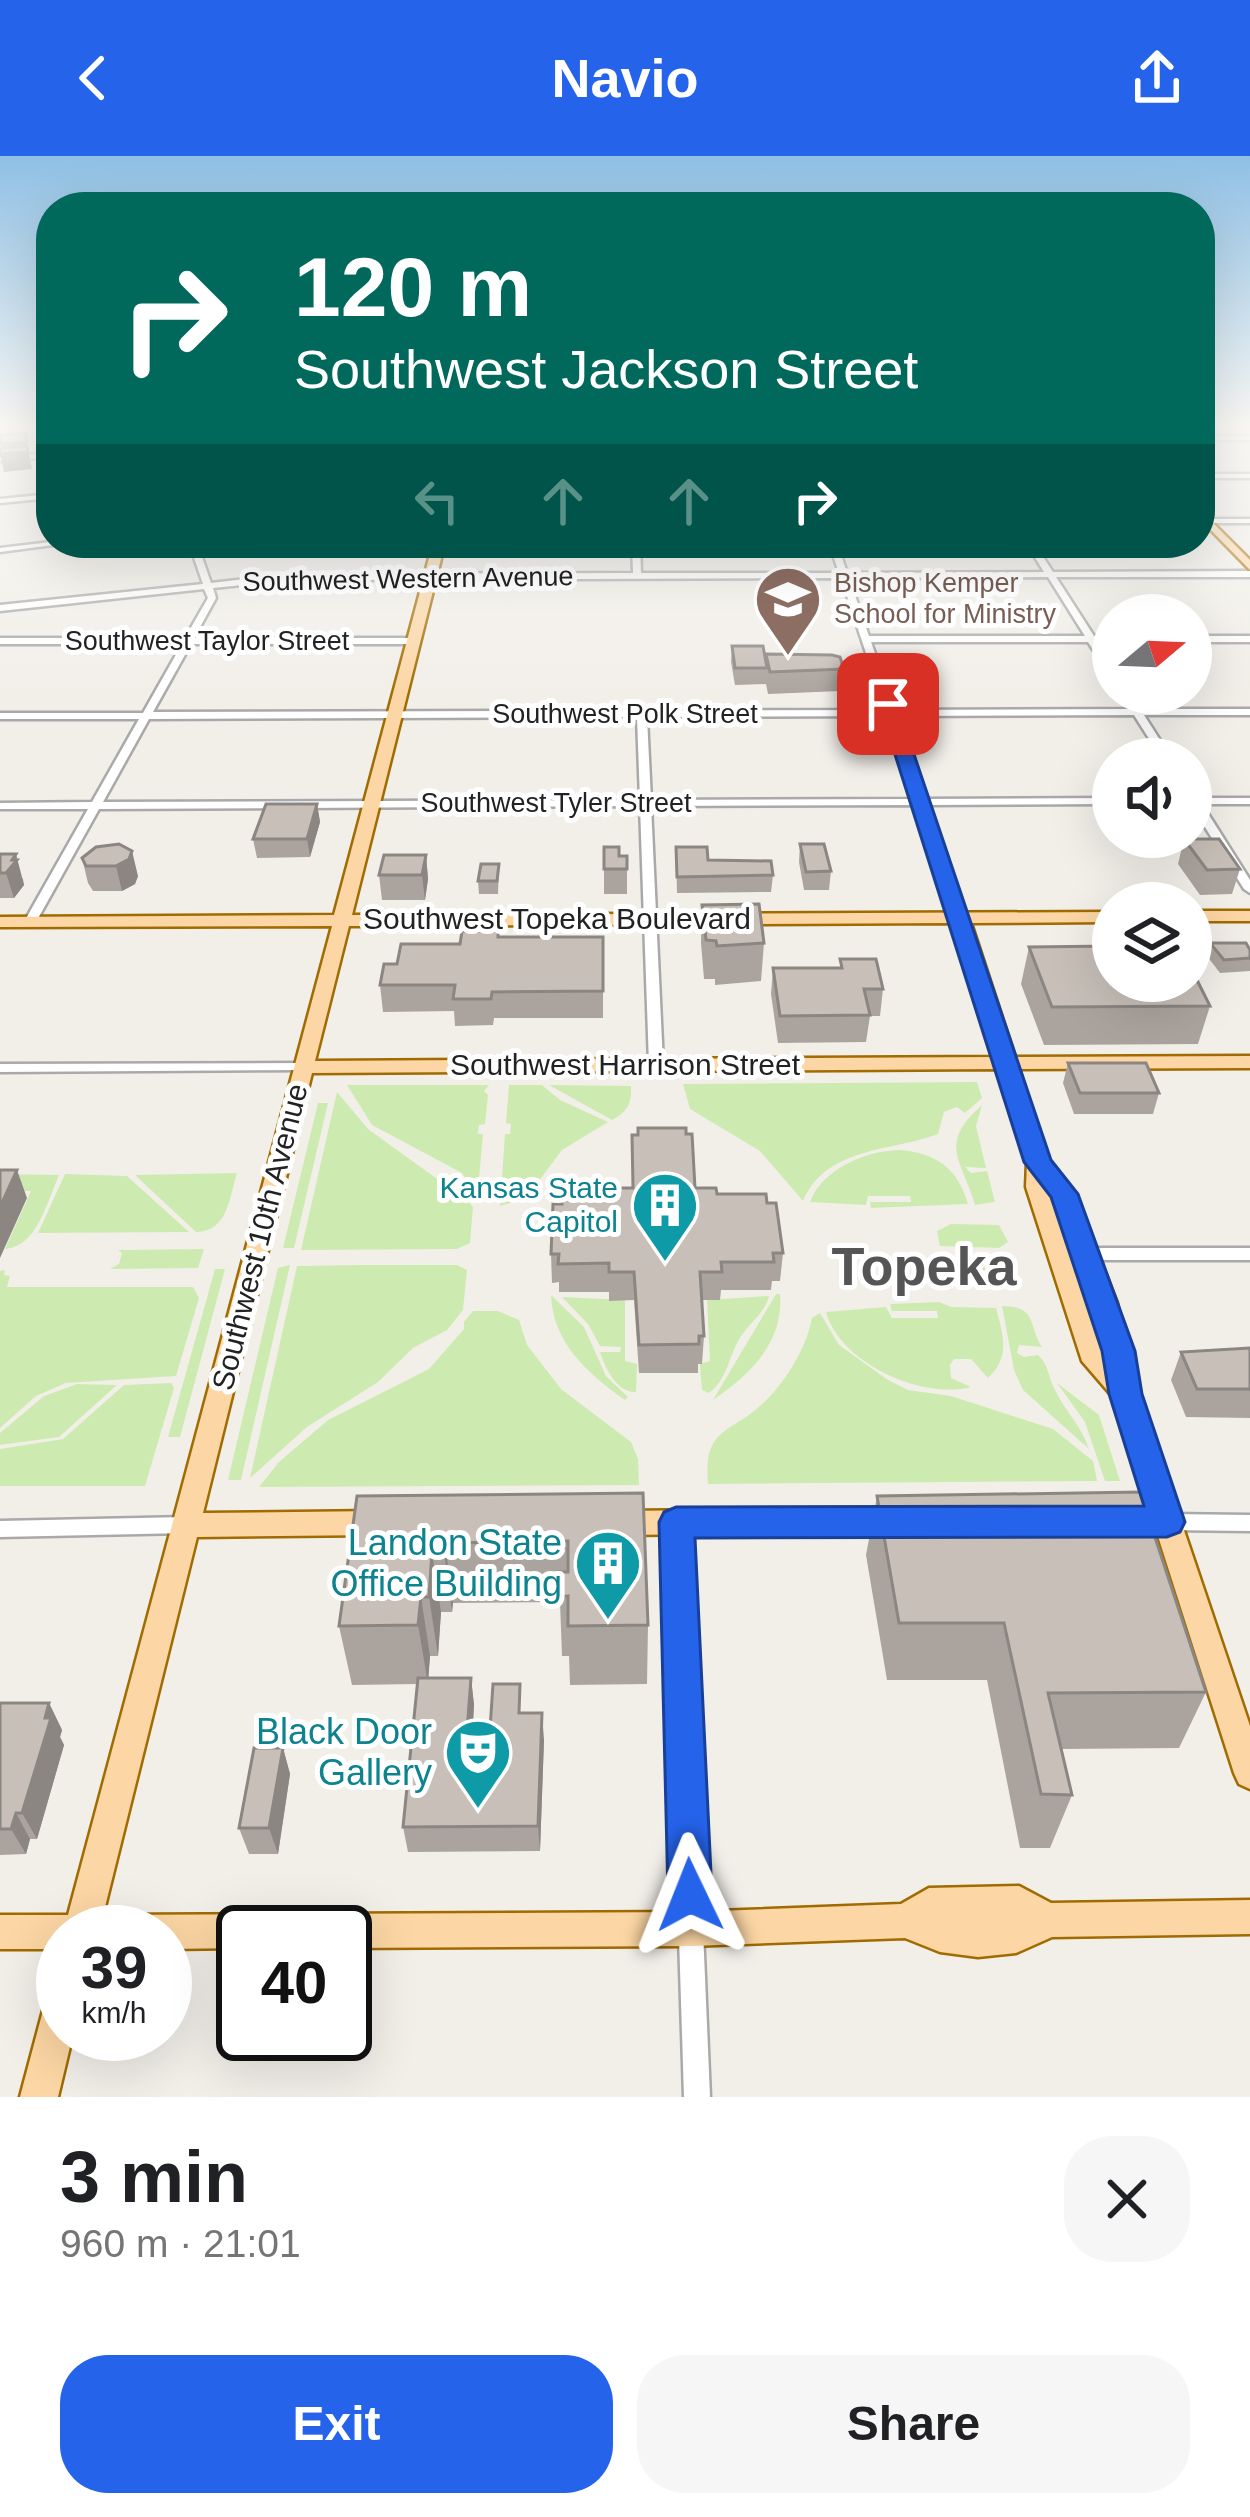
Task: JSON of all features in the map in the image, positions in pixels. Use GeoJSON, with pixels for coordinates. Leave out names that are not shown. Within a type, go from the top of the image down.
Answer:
{"type":"FeatureCollection","features":[{"type":"Feature","properties":{"kind":"main road"},"geometry":{"type":"LineString","coordinates":[[1215,532],[1250,570]]}},
{"type":"Feature","properties":{"kind":"main road","name":"Southwest 10th Avenue"},"geometry":{"type":"LineString","coordinates":[[89,1905],[435,558]]}},
{"type":"Feature","properties":{"kind":"main road","name":"Southwest Topeka Boulevard"},"geometry":{"type":"LineString","coordinates":[[0,922],[1092,916]]}},
{"type":"Feature","properties":{"kind":"main road"},"geometry":{"type":"LineString","coordinates":[[1212,916],[1250,916]]}},
{"type":"Feature","properties":{"kind":"main road"},"geometry":{"type":"LineString","coordinates":[[960,917],[1038,1162],[1037,1187],[1072,1254],[1094,1361],[1125,1394],[1250,1773]]}},
{"type":"Feature","properties":{"kind":"main road","name":"Southwest Harrison Street"},"geometry":{"type":"LineString","coordinates":[[304,1067],[1250,1062]]}},
{"type":"Feature","properties":{"kind":"main road"},"geometry":{"type":"LineString","coordinates":[[583,1523],[937,1520]]}},
{"type":"Feature","properties":{"kind":"main road"},"geometry":{"type":"LineString","coordinates":[[1091,1520],[1167,1522]]}},
{"type":"Feature","properties":{"kind":"main road"},"geometry":{"type":"LineString","coordinates":[[186,1526],[396,1523]]}},
{"type":"Feature","properties":{"kind":"main road"},"geometry":{"type":"LineString","coordinates":[[192,1931],[691,1929],[906,1922],[937,1938],[1028,1936],[1048,1920],[1250,1917]]}},
{"type":"Feature","properties":{"kind":"main road"},"geometry":{"type":"LineString","coordinates":[[0,1932],[36,1932]]}},
{"type":"Feature","properties":{"kind":"main road"},"geometry":{"type":"LineString","coordinates":[[39,2097],[48,2061]]}},
{"type":"Feature","properties":{"kind":"street"},"geometry":{"type":"LineString","coordinates":[[1215,519],[1250,521]]}},
{"type":"Feature","properties":{"kind":"street"},"geometry":{"type":"LineString","coordinates":[[0,550],[36,546]]}},
{"type":"Feature","properties":{"kind":"street"},"geometry":{"type":"LineString","coordinates":[[30,922],[213,595],[199,558]]}},
{"type":"Feature","properties":{"kind":"street"},"geometry":{"type":"LineString","coordinates":[[636,558],[637,576]]}},
{"type":"Feature","properties":{"kind":"street"},"geometry":{"type":"LineString","coordinates":[[838,558],[960,917]]}},
{"type":"Feature","properties":{"kind":"street"},"geometry":{"type":"LineString","coordinates":[[1040,558],[1091,639]]}},
{"type":"Feature","properties":{"kind":"street","name":"Southwest Western Avenue"},"geometry":{"type":"LineString","coordinates":[[0,608],[266,578],[1250,570]]}},
{"type":"Feature","properties":{"kind":"street"},"geometry":{"type":"LineString","coordinates":[[866,639],[1091,639]]}},
{"type":"Feature","properties":{"kind":"street"},"geometry":{"type":"LineString","coordinates":[[1212,639],[1250,639]]}},
{"type":"Feature","properties":{"kind":"street","name":"Southwest Taylor Street"},"geometry":{"type":"LineString","coordinates":[[0,641],[414,640]]}},
{"type":"Feature","properties":{"kind":"street","name":"Southwest Polk Street"},"geometry":{"type":"LineString","coordinates":[[0,716],[1092,712]]}},
{"type":"Feature","properties":{"kind":"street","name":"Southwest Polk Street"},"geometry":{"type":"LineString","coordinates":[[1212,712],[1250,712]]}},
{"type":"Feature","properties":{"kind":"street"},"geometry":{"type":"LineString","coordinates":[[642,714],[656,1064]]}},
{"type":"Feature","properties":{"kind":"street"},"geometry":{"type":"LineString","coordinates":[[1212,800],[1250,801]]}},
{"type":"Feature","properties":{"kind":"street","name":"Southwest Tyler Street"},"geometry":{"type":"LineString","coordinates":[[0,806],[1092,801]]}},
{"type":"Feature","properties":{"kind":"street"},"geometry":{"type":"LineString","coordinates":[[1212,830],[1250,889]]}},
{"type":"Feature","properties":{"kind":"street","name":"Southwest Harrison Street"},"geometry":{"type":"LineString","coordinates":[[0,1068],[304,1067]]}},
{"type":"Feature","properties":{"kind":"street"},"geometry":{"type":"LineString","coordinates":[[1072,1254],[1250,1254]]}},
{"type":"Feature","properties":{"kind":"street"},"geometry":{"type":"LineString","coordinates":[[676,1522],[697,2097]]}},
{"type":"Feature","properties":{"kind":"street"},"geometry":{"type":"LineString","coordinates":[[1167,1522],[1250,1523]]}},
{"type":"Feature","properties":{"kind":"street"},"geometry":{"type":"LineString","coordinates":[[0,1529],[186,1526]]}},
{"type":"Feature","properties":{"kind":"green space"},"geometry":{"type":"Polygon","coordinates":[[[977,1082],[982,1098],[965,1113],[957,1107],[944,1112],[938,1134],[844,1160],[814,1183],[803,1201],[760,1151],[690,1109],[683,1084],[977,1082]]]}},
{"type":"Feature","properties":{"kind":"green space"},"geometry":{"type":"Polygon","coordinates":[[[347,1085],[489,1085],[484,1091],[488,1095],[485,1124],[479,1125],[478,1134],[483,1134],[477,1200],[462,1173],[372,1125],[347,1085]]]}},
{"type":"Feature","properties":{"kind":"green space"},"geometry":{"type":"Polygon","coordinates":[[[509,1085],[542,1085],[560,1100],[608,1122],[562,1150],[526,1198],[500,1206],[505,1134],[510,1134],[511,1124],[506,1123],[509,1085]]]}},
{"type":"Feature","properties":{"kind":"green space"},"geometry":{"type":"Polygon","coordinates":[[[549,1085],[631,1086],[631,1098],[612,1120],[549,1085]]]}},
{"type":"Feature","properties":{"kind":"green space"},"geometry":{"type":"Polygon","coordinates":[[[337,1092],[368,1129],[469,1202],[473,1207],[470,1243],[457,1249],[301,1250],[337,1092]]]}},
{"type":"Feature","properties":{"kind":"green space"},"geometry":{"type":"Polygon","coordinates":[[[318,1103],[328,1103],[294,1248],[283,1248],[318,1103]]]}},
{"type":"Feature","properties":{"kind":"green space"},"geometry":{"type":"Polygon","coordinates":[[[982,1105],[976,1126],[986,1168],[965,1167],[971,1173],[987,1171],[995,1202],[975,1205],[957,1142],[968,1119],[982,1105]]]}},
{"type":"Feature","properties":{"kind":"green space"},"geometry":{"type":"Polygon","coordinates":[[[900,1150],[944,1165],[968,1204],[871,1208],[870,1202],[911,1202],[910,1196],[868,1196],[866,1205],[810,1202],[824,1180],[847,1164],[874,1153],[900,1150]]]}},
{"type":"Feature","properties":{"kind":"green space"},"geometry":{"type":"Polygon","coordinates":[[[237,1173],[221,1220],[196,1232],[135,1175],[237,1173]]]}},
{"type":"Feature","properties":{"kind":"green space"},"geometry":{"type":"Polygon","coordinates":[[[0,1174],[59,1175],[33,1232],[5,1249],[31,1191],[0,1191],[0,1174]]]}},
{"type":"Feature","properties":{"kind":"green space"},"geometry":{"type":"Polygon","coordinates":[[[65,1174],[127,1176],[189,1232],[38,1233],[65,1174]]]}},
{"type":"Feature","properties":{"kind":"green space"},"geometry":{"type":"Polygon","coordinates":[[[951,1224],[999,1225],[1008,1242],[999,1248],[940,1246],[937,1231],[951,1224]]]}},
{"type":"Feature","properties":{"kind":"green space"},"geometry":{"type":"Polygon","coordinates":[[[204,1249],[198,1268],[110,1269],[119,1264],[122,1253],[118,1250],[204,1249]]]}},
{"type":"Feature","properties":{"kind":"green space"},"geometry":{"type":"Polygon","coordinates":[[[1002,1259],[1015,1266],[1017,1284],[963,1285],[943,1270],[945,1262],[1002,1259]]]}},
{"type":"Feature","properties":{"kind":"green space"},"geometry":{"type":"Polygon","coordinates":[[[290,1265],[241,1480],[228,1480],[278,1268],[290,1265]]]}},
{"type":"Feature","properties":{"kind":"green space"},"geometry":{"type":"Polygon","coordinates":[[[457,1265],[467,1270],[463,1310],[447,1330],[413,1348],[378,1382],[307,1427],[250,1478],[297,1266],[457,1265]]]}},
{"type":"Feature","properties":{"kind":"green space"},"geometry":{"type":"Polygon","coordinates":[[[215,1269],[225,1269],[180,1437],[168,1437],[215,1269]]]}},
{"type":"Feature","properties":{"kind":"green space"},"geometry":{"type":"Polygon","coordinates":[[[5,1270],[4,1275],[10,1276],[7,1287],[193,1287],[199,1298],[176,1376],[66,1383],[36,1396],[0,1428],[0,1271],[5,1270]]]}},
{"type":"Feature","properties":{"kind":"green space"},"geometry":{"type":"Polygon","coordinates":[[[780,1294],[780,1312],[762,1356],[713,1400],[780,1294]]]}},
{"type":"Feature","properties":{"kind":"green space"},"geometry":{"type":"Polygon","coordinates":[[[551,1295],[584,1327],[606,1376],[628,1397],[625,1400],[598,1379],[565,1342],[551,1295]]]}},
{"type":"Feature","properties":{"kind":"green space"},"geometry":{"type":"Polygon","coordinates":[[[769,1296],[740,1338],[720,1381],[709,1393],[702,1390],[700,1364],[710,1361],[707,1300],[769,1296]]]}},
{"type":"Feature","properties":{"kind":"green space"},"geometry":{"type":"Polygon","coordinates":[[[562,1297],[625,1300],[625,1361],[637,1364],[636,1392],[618,1384],[600,1352],[620,1352],[621,1347],[600,1346],[588,1324],[562,1297]]]}},
{"type":"Feature","properties":{"kind":"green space"},"geometry":{"type":"Polygon","coordinates":[[[939,1302],[951,1307],[996,1308],[1003,1345],[995,1370],[988,1378],[971,1359],[954,1359],[950,1365],[951,1378],[971,1387],[930,1388],[885,1374],[848,1347],[826,1312],[886,1307],[892,1318],[938,1318],[937,1311],[892,1311],[890,1304],[939,1302]]]}},
{"type":"Feature","properties":{"kind":"green space"},"geometry":{"type":"Polygon","coordinates":[[[1002,1306],[1027,1313],[1042,1347],[1019,1345],[1017,1353],[1042,1359],[1089,1449],[1023,1390],[1014,1370],[1002,1306]]]}},
{"type":"Feature","properties":{"kind":"green space"},"geometry":{"type":"Polygon","coordinates":[[[473,1311],[498,1311],[519,1320],[527,1345],[561,1389],[631,1442],[638,1459],[639,1485],[259,1487],[279,1462],[328,1420],[429,1369],[464,1329],[473,1311]]]}},
{"type":"Feature","properties":{"kind":"green space"},"geometry":{"type":"Polygon","coordinates":[[[820,1313],[839,1345],[888,1380],[908,1390],[951,1396],[1053,1429],[1093,1461],[1097,1481],[708,1484],[714,1442],[777,1388],[799,1355],[812,1318],[820,1313]]]}},
{"type":"Feature","properties":{"kind":"green space"},"geometry":{"type":"Polygon","coordinates":[[[171,1383],[174,1388],[145,1486],[0,1486],[0,1449],[63,1439],[124,1385],[171,1383]]]}},
{"type":"Feature","properties":{"kind":"green space"},"geometry":{"type":"Polygon","coordinates":[[[1057,1383],[1099,1415],[1120,1481],[1105,1481],[1085,1422],[1057,1383]]]}},
{"type":"Feature","properties":{"kind":"green space"},"geometry":{"type":"Polygon","coordinates":[[[77,1384],[117,1385],[59,1437],[0,1445],[0,1433],[44,1396],[77,1384]]]}},
{"type":"Feature","properties":{"kind":"building"},"geometry":{"type":"Polygon","coordinates":[[[732,646],[763,646],[767,668],[735,668],[732,646]]]}},
{"type":"Feature","properties":{"kind":"building"},"geometry":{"type":"Polygon","coordinates":[[[766,654],[832,655],[840,657],[844,669],[770,672],[766,654]]]}},
{"type":"Feature","properties":{"kind":"building"},"geometry":{"type":"Polygon","coordinates":[[[266,804],[317,804],[307,839],[253,839],[266,804]]]}},
{"type":"Feature","properties":{"kind":"building"},"geometry":{"type":"Polygon","coordinates":[[[1212,839],[1219,839],[1240,869],[1207,870],[1198,858],[1212,858],[1212,839]]]}},
{"type":"Feature","properties":{"kind":"building"},"geometry":{"type":"Polygon","coordinates":[[[119,844],[132,851],[129,859],[116,866],[86,866],[82,858],[96,847],[119,844]]]}},
{"type":"Feature","properties":{"kind":"building"},"geometry":{"type":"Polygon","coordinates":[[[800,844],[824,844],[831,871],[806,872],[800,844]]]}},
{"type":"Feature","properties":{"kind":"building"},"geometry":{"type":"Polygon","coordinates":[[[604,847],[619,847],[619,856],[627,856],[627,869],[604,869],[604,847]]]}},
{"type":"Feature","properties":{"kind":"building"},"geometry":{"type":"Polygon","coordinates":[[[676,847],[707,847],[708,860],[771,861],[773,875],[677,877],[676,847]]]}},
{"type":"Feature","properties":{"kind":"building"},"geometry":{"type":"Polygon","coordinates":[[[0,854],[16,854],[12,860],[17,860],[6,873],[0,873],[0,854]]]}},
{"type":"Feature","properties":{"kind":"building"},"geometry":{"type":"Polygon","coordinates":[[[384,855],[426,855],[422,875],[379,875],[384,855]]]}},
{"type":"Feature","properties":{"kind":"building"},"geometry":{"type":"Polygon","coordinates":[[[481,864],[499,864],[497,881],[478,881],[481,864]]]}},
{"type":"Feature","properties":{"kind":"building"},"geometry":{"type":"Polygon","coordinates":[[[759,904],[764,943],[717,946],[716,941],[706,940],[702,905],[759,904]]]}},
{"type":"Feature","properties":{"kind":"building"},"geometry":{"type":"Polygon","coordinates":[[[462,931],[498,931],[498,937],[603,937],[603,991],[492,992],[491,999],[453,999],[455,985],[380,985],[384,964],[397,964],[401,944],[460,944],[462,931]]]}},
{"type":"Feature","properties":{"kind":"building"},"geometry":{"type":"Polygon","coordinates":[[[1212,943],[1246,943],[1250,950],[1250,958],[1224,960],[1212,943]]]}},
{"type":"Feature","properties":{"kind":"building"},"geometry":{"type":"Polygon","coordinates":[[[1092,946],[1092,1002],[1208,1002],[1210,1006],[1052,1007],[1029,947],[1092,946]]]}},
{"type":"Feature","properties":{"kind":"building"},"geometry":{"type":"Polygon","coordinates":[[[840,959],[876,959],[883,989],[864,989],[870,1015],[780,1016],[773,968],[842,968],[840,959]]]}},
{"type":"Feature","properties":{"kind":"building"},"geometry":{"type":"Polygon","coordinates":[[[1068,1063],[1146,1063],[1159,1093],[1080,1093],[1068,1063]]]}},
{"type":"Feature","properties":{"kind":"building","name":"Kansas State Capitol"},"geometry":{"type":"Polygon","coordinates":[[[638,1128],[686,1128],[686,1134],[692,1134],[695,1188],[716,1188],[717,1194],[766,1194],[767,1203],[776,1203],[783,1253],[773,1253],[774,1262],[721,1262],[722,1272],[700,1272],[704,1336],[699,1336],[699,1344],[639,1345],[634,1272],[609,1272],[609,1263],[558,1264],[559,1254],[551,1254],[553,1204],[562,1204],[562,1197],[612,1197],[612,1188],[633,1188],[632,1135],[638,1135],[638,1128]]]}},
{"type":"Feature","properties":{"kind":"building"},"geometry":{"type":"Polygon","coordinates":[[[0,1170],[17,1170],[0,1207],[0,1170]]]}},
{"type":"Feature","properties":{"kind":"building"},"geometry":{"type":"Polygon","coordinates":[[[1250,1348],[1250,1389],[1197,1389],[1181,1352],[1250,1348]]]}},
{"type":"Feature","properties":{"kind":"building"},"geometry":{"type":"Polygon","coordinates":[[[1140,1492],[1206,1692],[1048,1693],[1072,1795],[1041,1794],[1004,1623],[899,1623],[877,1496],[1140,1492]]]}},
{"type":"Feature","properties":{"kind":"building"},"geometry":{"type":"Polygon","coordinates":[[[643,1493],[648,1625],[568,1626],[568,1596],[559,1597],[559,1572],[568,1572],[568,1541],[445,1543],[444,1552],[432,1552],[429,1597],[421,1597],[418,1625],[339,1626],[357,1496],[643,1493]]]}},
{"type":"Feature","properties":{"kind":"building"},"geometry":{"type":"Polygon","coordinates":[[[418,1678],[471,1678],[466,1744],[489,1744],[493,1684],[520,1684],[519,1713],[542,1713],[538,1826],[403,1827],[418,1678]]]}},
{"type":"Feature","properties":{"kind":"building"},"geometry":{"type":"Polygon","coordinates":[[[0,1703],[49,1703],[45,1718],[51,1718],[22,1813],[16,1813],[11,1829],[0,1829],[0,1703]]]}},
{"type":"Feature","properties":{"kind":"building"},"geometry":{"type":"Polygon","coordinates":[[[254,1748],[283,1748],[269,1828],[239,1828],[254,1748]]]}},
{"type":"Feature","properties":{"kind":"place","name":"Bishop Kemper School for Ministry"},"geometry":{"type":"Point","coordinates":[788,658]}},
{"type":"Feature","properties":{"kind":"place","name":"Kansas State Capitol"},"geometry":{"type":"Point","coordinates":[665,1264]}},
{"type":"Feature","properties":{"kind":"place","name":"Landon State Office Building"},"geometry":{"type":"Point","coordinates":[608,1622]}},
{"type":"Feature","properties":{"kind":"place","name":"Black Door Gallery"},"geometry":{"type":"Point","coordinates":[478,1811]}},
{"type":"Feature","properties":{"kind":"district","name":"Topeka"},"geometry":{"type":"Point","coordinates":[924,1266]}},
{"type":"Feature","properties":{"kind":"route"},"geometry":{"type":"LineString","coordinates":[[690,1895],[676,1522],[1167,1522],[1125,1394],[1118,1351],[1064,1194],[1038,1162],[888,704]]}}]}
